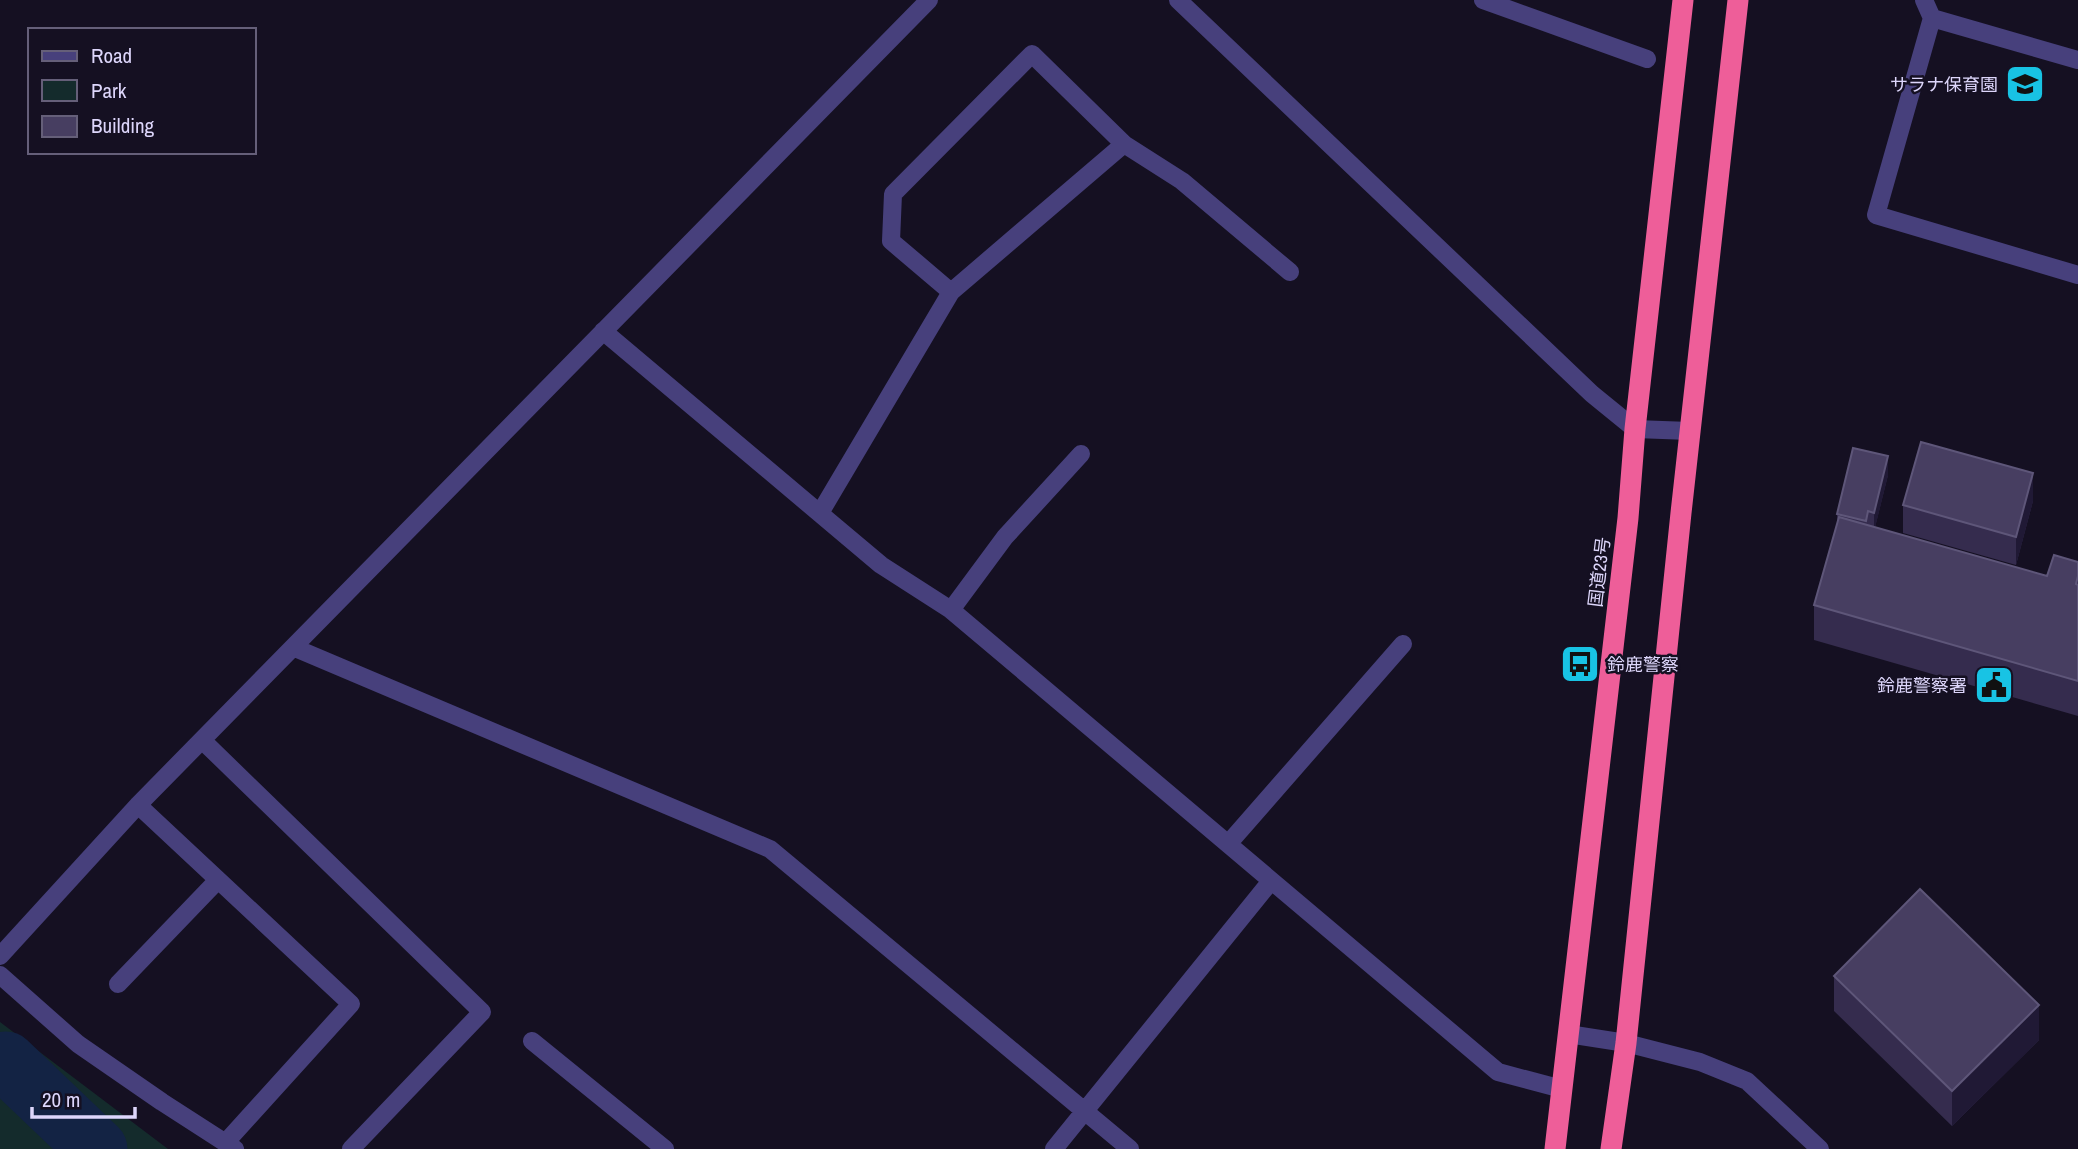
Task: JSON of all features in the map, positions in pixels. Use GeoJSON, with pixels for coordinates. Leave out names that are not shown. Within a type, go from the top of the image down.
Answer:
{"type":"FeatureCollection","features":[{"type":"Feature","properties":{"kind":"highway","name":"国道23号"},"geometry":{"type":"LineString","coordinates":[[1555,1149],[1628,518],[1635,429],[1683,0]]}},
{"type":"Feature","properties":{"kind":"highway"},"geometry":{"type":"LineString","coordinates":[[1611,1149],[1626,1043],[1738,0]]}},
{"type":"Feature","properties":{"kind":"street"},"geometry":{"type":"LineString","coordinates":[[0,956],[138,805],[929,0]]}},
{"type":"Feature","properties":{"kind":"street"},"geometry":{"type":"LineString","coordinates":[[1178,0],[1592,394],[1635,429],[1690,431]]}},
{"type":"Feature","properties":{"kind":"street"},"geometry":{"type":"LineString","coordinates":[[1483,0],[1647,59]]}},
{"type":"Feature","properties":{"kind":"street"},"geometry":{"type":"LineString","coordinates":[[1924,0],[1933,18],[1876,215],[2078,275]]}},
{"type":"Feature","properties":{"kind":"street"},"geometry":{"type":"LineString","coordinates":[[1933,18],[2078,60]]}},
{"type":"Feature","properties":{"kind":"street"},"geometry":{"type":"LineString","coordinates":[[951,292],[891,241],[893,194],[1032,54],[1124,144],[1182,181],[1290,272]]}},
{"type":"Feature","properties":{"kind":"street"},"geometry":{"type":"LineString","coordinates":[[820,513],[951,292],[1124,144]]}},
{"type":"Feature","properties":{"kind":"street"},"geometry":{"type":"LineString","coordinates":[[603,331],[881,565],[951,610],[1498,1072],[1562,1089]]}},
{"type":"Feature","properties":{"kind":"street"},"geometry":{"type":"LineString","coordinates":[[951,610],[1005,537],[1081,454]]}},
{"type":"Feature","properties":{"kind":"street"},"geometry":{"type":"LineString","coordinates":[[1228,844],[1403,645]]}},
{"type":"Feature","properties":{"kind":"street"},"geometry":{"type":"LineString","coordinates":[[295,648],[770,849],[1130,1149]]}},
{"type":"Feature","properties":{"kind":"street"},"geometry":{"type":"LineString","coordinates":[[203,741],[482,1012],[351,1149]]}},
{"type":"Feature","properties":{"kind":"street"},"geometry":{"type":"LineString","coordinates":[[0,975],[78,1044],[231,1146],[351,1004],[216,881],[138,805]]}},
{"type":"Feature","properties":{"kind":"street"},"geometry":{"type":"LineString","coordinates":[[118,984],[216,881]]}},
{"type":"Feature","properties":{"kind":"street"},"geometry":{"type":"LineString","coordinates":[[1054,1149],[1271,881]]}},
{"type":"Feature","properties":{"kind":"street"},"geometry":{"type":"LineString","coordinates":[[1568,1034],[1626,1043],[1700,1062],[1747,1081],[1820,1149]]}},
{"type":"Feature","properties":{"kind":"street"},"geometry":{"type":"LineString","coordinates":[[532,1041],[665,1149]]}},
{"type":"Feature","properties":{"kind":"green space"},"geometry":{"type":"Polygon","coordinates":[[[0,1022],[168,1149],[112,1149],[0,1041],[0,1022]]]}},
{"type":"Feature","properties":{"kind":"green space"},"geometry":{"type":"Polygon","coordinates":[[[0,1068],[85,1149],[0,1149],[0,1068]]]}},
{"type":"Feature","properties":{"kind":"building"},"geometry":{"type":"Polygon","coordinates":[[[1921,442],[2033,473],[2016,537],[1903,505],[1921,442]]]}},
{"type":"Feature","properties":{"kind":"building"},"geometry":{"type":"Polygon","coordinates":[[[1853,448],[1888,456],[1874,513],[1868,511],[1866,521],[1837,514],[1853,448]]]}},
{"type":"Feature","properties":{"kind":"building","name":"鈴鹿警察署"},"geometry":{"type":"Polygon","coordinates":[[[1839,517],[2047,576],[2054,555],[2078,562],[2078,681],[1814,605],[1839,517]]]}},
{"type":"Feature","properties":{"kind":"building"},"geometry":{"type":"Polygon","coordinates":[[[1920,889],[2039,1005],[1952,1091],[1834,976],[1920,889]]]}},
{"type":"Feature","properties":{"kind":"waterway"},"geometry":{"type":"LineString","coordinates":[[6,1062],[97,1149]]}},
{"type":"Feature","properties":{"kind":"place","name":"サラナ保育園"},"geometry":{"type":"Point","coordinates":[2025,84]}},
{"type":"Feature","properties":{"kind":"place","name":"鈴鹿警察"},"geometry":{"type":"Point","coordinates":[1580,664]}},
{"type":"Feature","properties":{"kind":"place","name":"鈴鹿警察署"},"geometry":{"type":"Point","coordinates":[1994,685]}}]}
